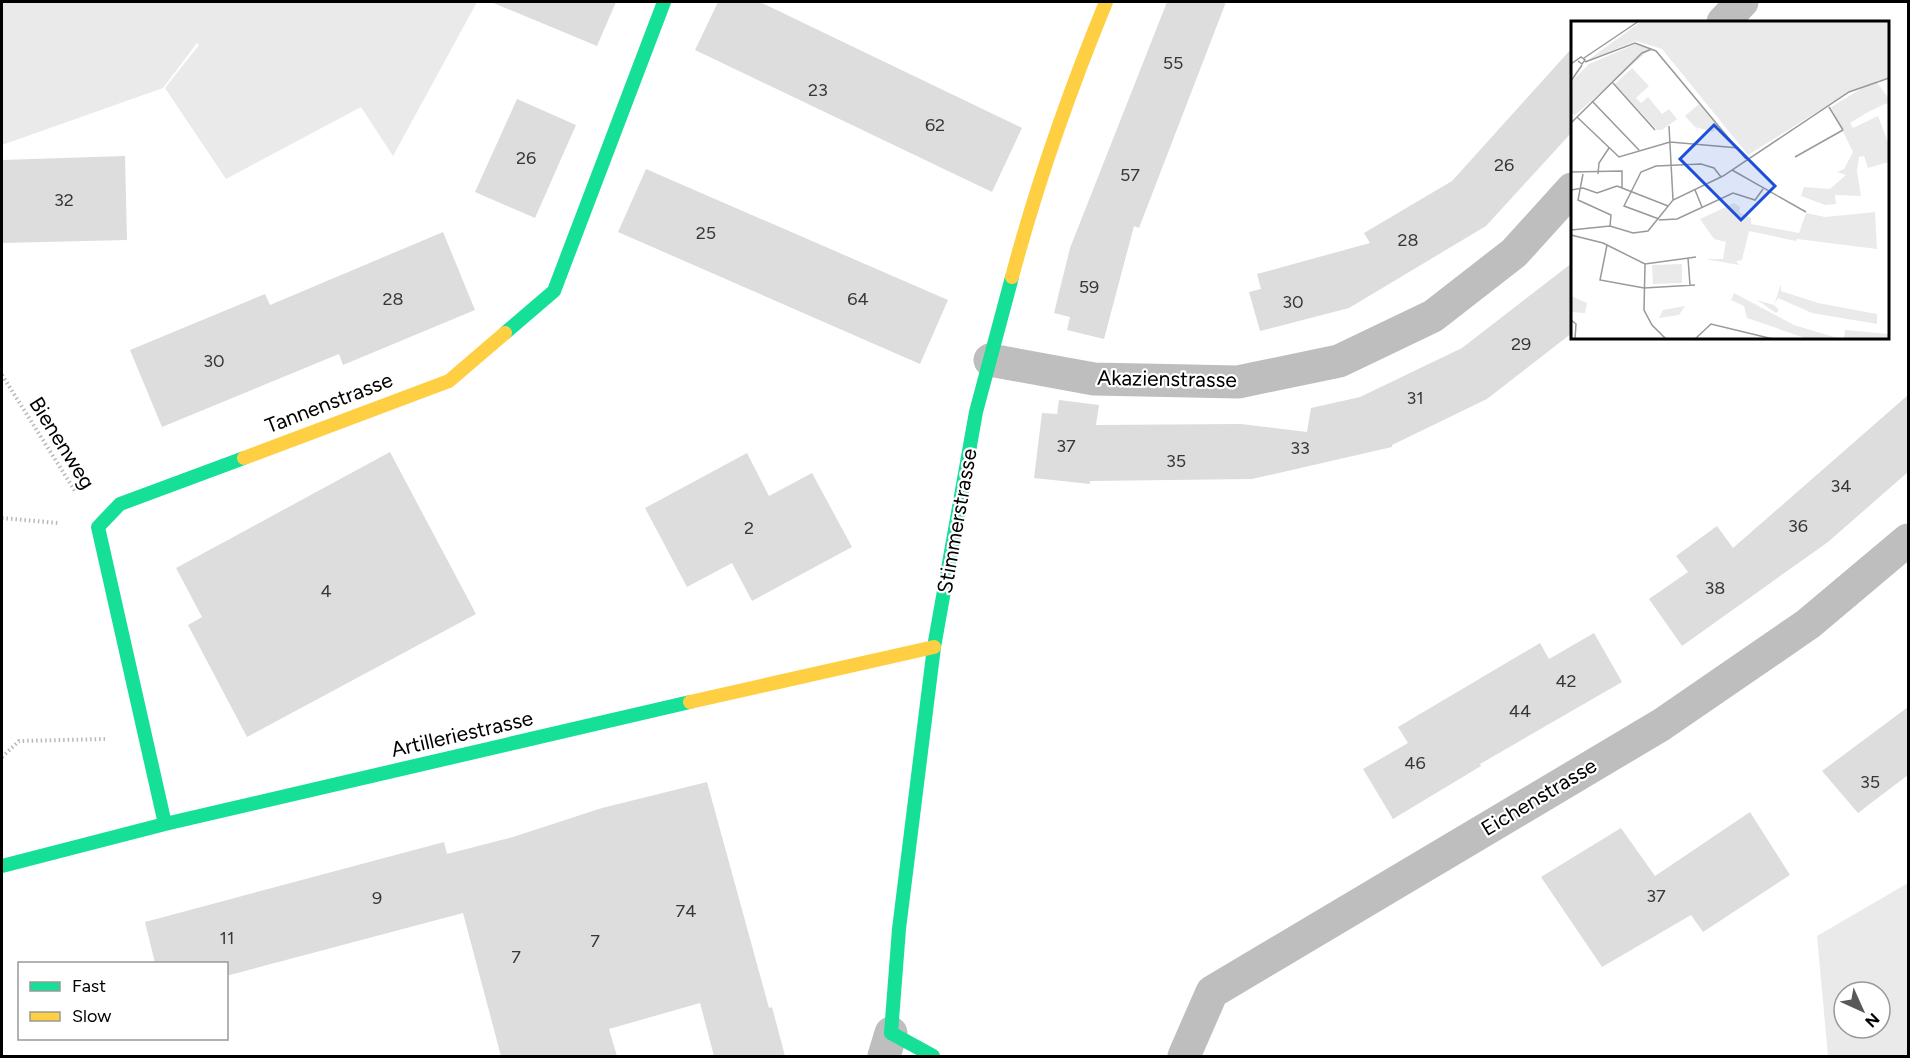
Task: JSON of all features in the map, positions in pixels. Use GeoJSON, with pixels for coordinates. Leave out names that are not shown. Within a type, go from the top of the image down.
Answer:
{"type":"FeatureCollection","features":[{"type":"Feature","properties":{"kind":"street","name":"Tannenstrasse"},"geometry":{"type":"LineString","coordinates":[[98,527],[120,504],[448,381],[554,291],[664,2]]}},
{"type":"Feature","properties":{"kind":"street","name":"Stimmerstrasse"},"geometry":{"type":"LineString","coordinates":[[888,1045],[899,929],[934,648],[976,412],[1030,207],[1083,58],[1106,2]]}},
{"type":"Feature","properties":{"kind":"street"},"geometry":{"type":"LineString","coordinates":[[1724,21],[1742,2]]}},
{"type":"Feature","properties":{"kind":"street","name":"Akazienstrasse"},"geometry":{"type":"LineString","coordinates":[[990,360],[1094,379],[1238,382],[1339,361],[1433,316],[1514,254],[1571,190]]}},
{"type":"Feature","properties":{"kind":"street"},"geometry":{"type":"LineString","coordinates":[[98,527],[165,824]]}},
{"type":"Feature","properties":{"kind":"street","name":"Eichenstrasse"},"geometry":{"type":"LineString","coordinates":[[1184,1056],[1212,992],[1661,725],[1808,624],[1908,540]]}},
{"type":"Feature","properties":{"kind":"street","name":"Artilleriestrasse"},"geometry":{"type":"LineString","coordinates":[[2,866],[165,824],[894,655],[934,648]]}},
{"type":"Feature","properties":{"kind":"street"},"geometry":{"type":"LineString","coordinates":[[888,1045],[933,1056]]}},
{"type":"Feature","properties":{"kind":"path","name":"Bienenweg"},"geometry":{"type":"LineString","coordinates":[[2,375],[98,527]]}},
{"type":"Feature","properties":{"kind":"path"},"geometry":{"type":"LineString","coordinates":[[2,518],[98,527]]}},
{"type":"Feature","properties":{"kind":"path"},"geometry":{"type":"LineString","coordinates":[[2,757],[19,741],[145,738]]}},
{"type":"Feature","properties":{"kind":"shaded area"},"geometry":{"type":"Polygon","coordinates":[[[2,2],[477,2],[393,156],[361,107],[226,179],[165,88],[199,45],[197,43],[163,88],[2,145],[2,2]]]}},
{"type":"Feature","properties":{"kind":"shaded area"},"geometry":{"type":"Polygon","coordinates":[[[1908,883],[1908,1056],[1828,1056],[1817,936],[1908,883]]]}},
{"type":"Feature","properties":{"kind":"building"},"geometry":{"type":"Polygon","coordinates":[[[491,2],[616,2],[597,46],[491,2]]]}},
{"type":"Feature","properties":{"kind":"building"},"geometry":{"type":"Polygon","coordinates":[[[718,2],[760,2],[1022,128],[992,192],[695,50],[718,2]]]}},
{"type":"Feature","properties":{"kind":"building"},"geometry":{"type":"Polygon","coordinates":[[[1167,2],[1226,2],[1139,228],[1134,226],[1104,339],[1067,330],[1070,317],[1054,313],[1070,248],[1167,2]]]}},
{"type":"Feature","properties":{"kind":"building"},"geometry":{"type":"Polygon","coordinates":[[[1571,49],[1571,133],[1486,226],[1349,308],[1260,331],[1249,292],[1261,289],[1257,274],[1370,243],[1364,233],[1452,181],[1571,49]]]}},
{"type":"Feature","properties":{"kind":"building"},"geometry":{"type":"Polygon","coordinates":[[[517,99],[576,125],[535,218],[475,192],[517,99]]]}},
{"type":"Feature","properties":{"kind":"building"},"geometry":{"type":"Polygon","coordinates":[[[125,156],[127,240],[2,243],[2,160],[125,156]]]}},
{"type":"Feature","properties":{"kind":"building"},"geometry":{"type":"Polygon","coordinates":[[[646,169],[948,300],[920,364],[618,232],[646,169]]]}},
{"type":"Feature","properties":{"kind":"building"},"geometry":{"type":"Polygon","coordinates":[[[443,232],[475,310],[343,365],[339,354],[162,427],[130,350],[265,294],[270,305],[443,232]]]}},
{"type":"Feature","properties":{"kind":"building"},"geometry":{"type":"Polygon","coordinates":[[[1571,264],[1571,334],[1487,399],[1392,447],[1252,479],[1090,481],[1090,484],[1034,478],[1042,413],[1057,414],[1059,400],[1099,405],[1096,425],[1241,424],[1307,432],[1311,408],[1360,397],[1462,348],[1571,264]]]}},
{"type":"Feature","properties":{"kind":"building"},"geometry":{"type":"Polygon","coordinates":[[[1908,395],[1908,472],[1828,542],[1682,646],[1649,599],[1688,572],[1676,556],[1717,526],[1733,548],[1908,395]]]}},
{"type":"Feature","properties":{"kind":"building"},"geometry":{"type":"Polygon","coordinates":[[[390,452],[476,614],[247,737],[188,625],[202,617],[176,568],[390,452]]]}},
{"type":"Feature","properties":{"kind":"building"},"geometry":{"type":"Polygon","coordinates":[[[747,453],[769,496],[812,473],[852,547],[752,601],[732,563],[687,587],[645,508],[747,453]]]}},
{"type":"Feature","properties":{"kind":"building"},"geometry":{"type":"Polygon","coordinates":[[[1594,633],[1622,682],[1480,764],[1481,766],[1393,819],[1363,769],[1408,743],[1398,727],[1540,643],[1549,659],[1594,633]]]}},
{"type":"Feature","properties":{"kind":"building"},"geometry":{"type":"Polygon","coordinates":[[[1908,707],[1908,775],[1858,813],[1822,771],[1908,707]]]}},
{"type":"Feature","properties":{"kind":"building"},"geometry":{"type":"Polygon","coordinates":[[[707,782],[769,1008],[772,1007],[785,1056],[714,1056],[700,1003],[609,1029],[617,1056],[501,1056],[463,913],[228,975],[228,962],[155,962],[145,922],[444,842],[447,854],[513,837],[602,808],[707,782]]]}},
{"type":"Feature","properties":{"kind":"building"},"geometry":{"type":"Polygon","coordinates":[[[1750,812],[1790,875],[1703,932],[1691,915],[1602,967],[1541,877],[1621,828],[1655,876],[1750,812]]]}},
{"type":"Feature","properties":{"kind":"traffic: fast"},"geometry":{"type":"LineString","coordinates":[[505,333],[554,291],[664,2]]}},
{"type":"Feature","properties":{"kind":"traffic: fast"},"geometry":{"type":"LineString","coordinates":[[933,1056],[891,1033],[899,929],[934,647],[976,412],[1012,277]]}},
{"type":"Feature","properties":{"kind":"traffic: fast"},"geometry":{"type":"LineString","coordinates":[[165,824],[98,527],[120,504],[244,458]]}},
{"type":"Feature","properties":{"kind":"traffic: fast"},"geometry":{"type":"LineString","coordinates":[[2,866],[165,824],[690,702]]}},
{"type":"Feature","properties":{"kind":"traffic: slow"},"geometry":{"type":"LineString","coordinates":[[1012,277],[1054,138],[1106,2]]}},
{"type":"Feature","properties":{"kind":"traffic: slow"},"geometry":{"type":"LineString","coordinates":[[244,458],[449,381],[505,333]]}},
{"type":"Feature","properties":{"kind":"traffic: slow"},"geometry":{"type":"LineString","coordinates":[[690,702],[934,647]]}}]}
